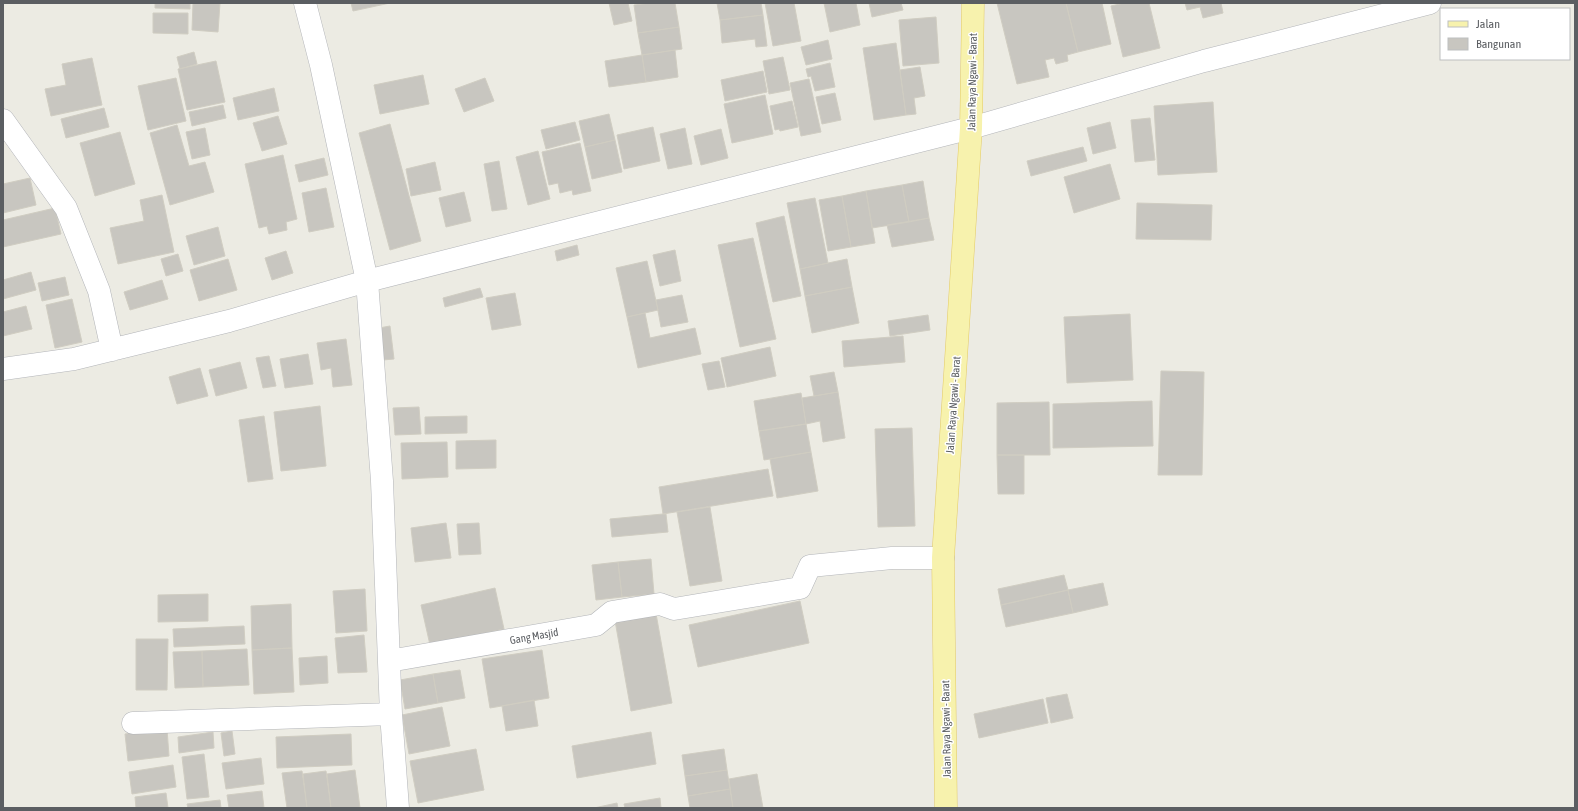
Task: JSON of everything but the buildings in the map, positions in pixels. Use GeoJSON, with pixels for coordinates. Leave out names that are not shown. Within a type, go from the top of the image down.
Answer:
{"type":"FeatureCollection","features":[{"type":"Feature","properties":{"kind":"main road","name":"Jalan Raya Ngawi - Barat"},"geometry":{"type":"LineString","coordinates":[[946,808],[934,558],[971,128],[973,3]]}},
{"type":"Feature","properties":{"kind":"street"},"geometry":{"type":"LineString","coordinates":[[306,3],[321,65],[366,281],[382,481],[391,714],[398,808]]}},
{"type":"Feature","properties":{"kind":"street"},"geometry":{"type":"LineString","coordinates":[[3,369],[74,359],[229,321],[366,281],[971,128],[1204,61],[1430,3]]}},
{"type":"Feature","properties":{"kind":"street"},"geometry":{"type":"LineString","coordinates":[[3,120],[66,208],[99,291],[112,350]]}},
{"type":"Feature","properties":{"kind":"street","name":"Gang Masjid"},"geometry":{"type":"LineString","coordinates":[[389,661],[596,625],[612,612],[660,604],[674,609],[800,588],[810,566],[892,558],[934,558]]}},
{"type":"Feature","properties":{"kind":"street"},"geometry":{"type":"LineString","coordinates":[[133,723],[391,714]]}}]}
